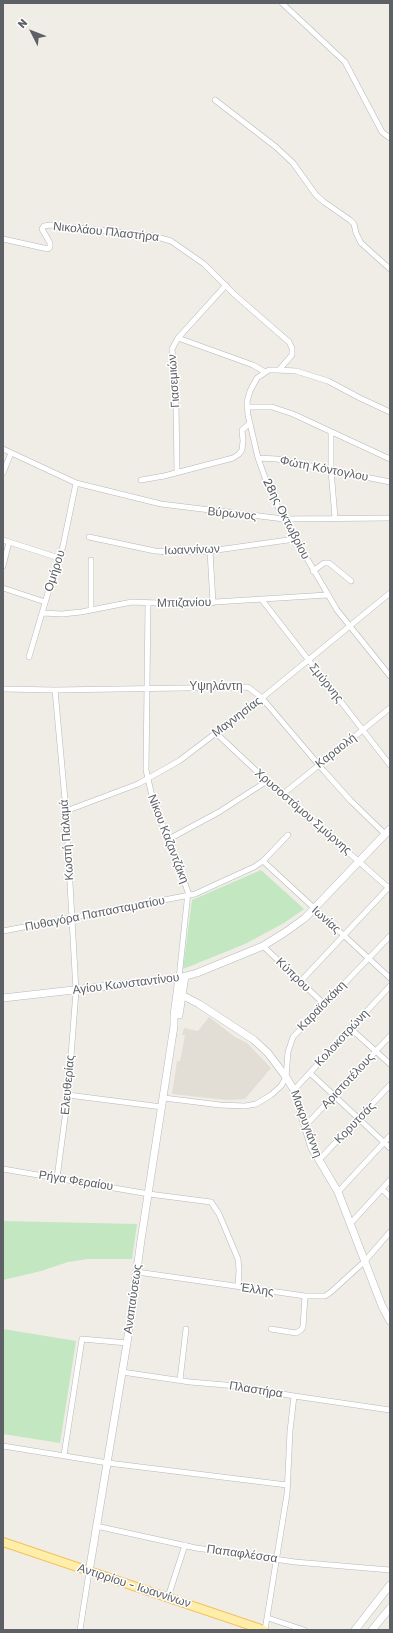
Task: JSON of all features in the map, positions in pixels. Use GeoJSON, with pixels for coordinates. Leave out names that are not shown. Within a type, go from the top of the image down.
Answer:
{"type":"FeatureCollection","features":[{"type":"Feature","properties":{"kind":"main road","name":"Αντιρρίου - Ιωαννίνων"},"geometry":{"type":"LineString","coordinates":[[3,1542],[265,1630]]}},
{"type":"Feature","properties":{"kind":"street"},"geometry":{"type":"LineString","coordinates":[[282,3],[345,62],[382,132],[390,138]]}},
{"type":"Feature","properties":{"kind":"street"},"geometry":{"type":"LineString","coordinates":[[215,100],[288,158],[300,170],[316,195],[350,220],[354,224],[356,233],[361,243],[390,269]]}},
{"type":"Feature","properties":{"kind":"street","name":"Νικολάου Πλαστήρα"},"geometry":{"type":"LineString","coordinates":[[3,239],[48,249],[51,243],[42,230],[44,226],[50,225],[161,238],[178,245],[212,271],[290,344],[292,355],[279,370]]}},
{"type":"Feature","properties":{"kind":"street","name":"Γιασεμιών"},"geometry":{"type":"LineString","coordinates":[[177,472],[176,403],[171,352],[178,338],[226,285]]}},
{"type":"Feature","properties":{"kind":"street"},"geometry":{"type":"LineString","coordinates":[[178,338],[253,365],[265,372],[279,370],[296,372],[328,381],[390,412]]}},
{"type":"Feature","properties":{"kind":"street","name":"28ης Οκτωβρίου"},"geometry":{"type":"LineString","coordinates":[[265,372],[257,378],[252,387],[247,407],[258,458],[268,486],[284,519],[327,595],[350,627],[390,676]]}},
{"type":"Feature","properties":{"kind":"street"},"geometry":{"type":"LineString","coordinates":[[247,407],[278,408],[390,459]]}},
{"type":"Feature","properties":{"kind":"street"},"geometry":{"type":"LineString","coordinates":[[142,480],[225,461],[237,455],[242,447],[242,430],[250,423]]}},
{"type":"Feature","properties":{"kind":"street"},"geometry":{"type":"LineString","coordinates":[[331,432],[331,470],[335,518]]}},
{"type":"Feature","properties":{"kind":"street","name":"Βύρωνος"},"geometry":{"type":"LineString","coordinates":[[3,449],[76,483],[161,504],[284,519],[390,518]]}},
{"type":"Feature","properties":{"kind":"street"},"geometry":{"type":"LineString","coordinates":[[3,473],[11,453]]}},
{"type":"Feature","properties":{"kind":"street","name":"Φώτη Κόντογλου"},"geometry":{"type":"LineString","coordinates":[[258,458],[277,459],[390,482]]}},
{"type":"Feature","properties":{"kind":"street","name":"Ομήρου"},"geometry":{"type":"LineString","coordinates":[[29,657],[59,558],[76,483]]}},
{"type":"Feature","properties":{"kind":"street","name":"Ιωαννίνων"},"geometry":{"type":"LineString","coordinates":[[89,537],[162,552],[210,551],[295,539]]}},
{"type":"Feature","properties":{"kind":"street"},"geometry":{"type":"LineString","coordinates":[[3,540],[59,558]]}},
{"type":"Feature","properties":{"kind":"street"},"geometry":{"type":"LineString","coordinates":[[3,566],[9,542]]}},
{"type":"Feature","properties":{"kind":"street"},"geometry":{"type":"LineString","coordinates":[[210,551],[213,603]]}},
{"type":"Feature","properties":{"kind":"street"},"geometry":{"type":"LineString","coordinates":[[91,610],[92,560]]}},
{"type":"Feature","properties":{"kind":"street"},"geometry":{"type":"LineString","coordinates":[[313,571],[324,563],[329,563],[351,581]]}},
{"type":"Feature","properties":{"kind":"street"},"geometry":{"type":"LineString","coordinates":[[3,588],[45,602]]}},
{"type":"Feature","properties":{"kind":"street","name":"Μαγνησίας"},"geometry":{"type":"LineString","coordinates":[[66,811],[148,780],[179,761],[262,698],[390,593]]}},
{"type":"Feature","properties":{"kind":"street","name":"Μπιζανίου"},"geometry":{"type":"LineString","coordinates":[[42,613],[62,614],[132,602],[183,604],[213,603],[327,595]]}},
{"type":"Feature","properties":{"kind":"street","name":"Σμύρνης"},"geometry":{"type":"LineString","coordinates":[[262,600],[390,765]]}},
{"type":"Feature","properties":{"kind":"street","name":"Νίκου Καζαντζάκη"},"geometry":{"type":"LineString","coordinates":[[148,603],[145,755],[148,780],[155,810],[169,839],[186,886],[188,896],[182,977]]}},
{"type":"Feature","properties":{"kind":"street","name":"Υψηλάντη"},"geometry":{"type":"LineString","coordinates":[[3,689],[55,690],[243,686],[251,688],[262,698],[356,806],[388,832]]}},
{"type":"Feature","properties":{"kind":"street","name":"Κωστή Παλαμά"},"geometry":{"type":"LineString","coordinates":[[55,690],[66,811],[76,991]]}},
{"type":"Feature","properties":{"kind":"street","name":"Καραολή"},"geometry":{"type":"LineString","coordinates":[[283,794],[318,764],[390,708]]}},
{"type":"Feature","properties":{"kind":"street","name":"Χρυσοστόμου Σμύρνης"},"geometry":{"type":"LineString","coordinates":[[216,733],[267,781],[390,888]]}},
{"type":"Feature","properties":{"kind":"street"},"geometry":{"type":"LineString","coordinates":[[169,839],[219,812],[267,781]]}},
{"type":"Feature","properties":{"kind":"street","name":"Αγίου Κωνσταντίνου"},"geometry":{"type":"LineString","coordinates":[[3,998],[76,991],[182,977],[263,946],[298,924],[388,832]]}},
{"type":"Feature","properties":{"kind":"street","name":"Πυθαγόρα Παπασταματίου"},"geometry":{"type":"LineString","coordinates":[[3,932],[188,896],[247,871],[263,862],[288,835]]}},
{"type":"Feature","properties":{"kind":"street","name":"Ιωνίας"},"geometry":{"type":"LineString","coordinates":[[263,862],[390,978]]}},
{"type":"Feature","properties":{"kind":"street"},"geometry":{"type":"LineString","coordinates":[[300,982],[343,935],[390,888]]}},
{"type":"Feature","properties":{"kind":"street","name":"Καραϊσκάκη"},"geometry":{"type":"LineString","coordinates":[[286,1077],[288,1052],[292,1039],[300,1028],[390,936]]}},
{"type":"Feature","properties":{"kind":"street","name":"Κύπρου"},"geometry":{"type":"LineString","coordinates":[[263,946],[324,1004]]}},
{"type":"Feature","properties":{"kind":"street","name":"Αναπαύσεως"},"geometry":{"type":"LineString","coordinates":[[89,1572],[127,1343],[174,1026],[179,1016],[182,977]]}},
{"type":"Feature","properties":{"kind":"street","name":"Κολοκοτρώνη"},"geometry":{"type":"LineString","coordinates":[[294,1090],[390,986]]}},
{"type":"Feature","properties":{"kind":"street","name":"Ελευθερίας"},"geometry":{"type":"LineString","coordinates":[[57,1178],[68,1095],[76,991]]}},
{"type":"Feature","properties":{"kind":"street","name":"Μακρυγιάννη"},"geometry":{"type":"LineString","coordinates":[[181,994],[211,1011],[258,1043],[268,1053],[286,1077],[294,1090],[312,1148],[338,1192],[382,1306],[390,1321]]}},
{"type":"Feature","properties":{"kind":"street"},"geometry":{"type":"LineString","coordinates":[[350,1028],[390,1064]]}},
{"type":"Feature","properties":{"kind":"street","name":"Αριστοτέλους"},"geometry":{"type":"LineString","coordinates":[[306,1125],[390,1036]]}},
{"type":"Feature","properties":{"kind":"street"},"geometry":{"type":"LineString","coordinates":[[310,1073],[390,1148]]}},
{"type":"Feature","properties":{"kind":"street"},"geometry":{"type":"LineString","coordinates":[[164,1098],[220,1105],[248,1106],[261,1102],[271,1095],[281,1086],[286,1077]]}},
{"type":"Feature","properties":{"kind":"street","name":"Κορυτσάς"},"geometry":{"type":"LineString","coordinates":[[319,1160],[390,1085]]}},
{"type":"Feature","properties":{"kind":"street"},"geometry":{"type":"LineString","coordinates":[[68,1095],[162,1107]]}},
{"type":"Feature","properties":{"kind":"street"},"geometry":{"type":"LineString","coordinates":[[338,1192],[390,1136]]}},
{"type":"Feature","properties":{"kind":"street","name":"Ρήγα Φεραίου"},"geometry":{"type":"LineString","coordinates":[[3,1169],[148,1194],[206,1200],[214,1204],[226,1228],[238,1259],[240,1270],[238,1287]]}},
{"type":"Feature","properties":{"kind":"street"},"geometry":{"type":"LineString","coordinates":[[351,1223],[390,1180]]}},
{"type":"Feature","properties":{"kind":"street"},"geometry":{"type":"LineString","coordinates":[[382,1189],[390,1197]]}},
{"type":"Feature","properties":{"kind":"street","name":"Έλλης"},"geometry":{"type":"LineString","coordinates":[[137,1272],[305,1296],[327,1296],[365,1260],[390,1232]]}},
{"type":"Feature","properties":{"kind":"street"},"geometry":{"type":"LineString","coordinates":[[271,1329],[296,1333],[301,1330],[305,1296]]}},
{"type":"Feature","properties":{"kind":"street"},"geometry":{"type":"LineString","coordinates":[[180,1380],[186,1329]]}},
{"type":"Feature","properties":{"kind":"street"},"geometry":{"type":"LineString","coordinates":[[64,1454],[82,1339],[127,1343]]}},
{"type":"Feature","properties":{"kind":"street","name":"Πλαστήρα"},"geometry":{"type":"LineString","coordinates":[[122,1372],[237,1386],[390,1410]]}},
{"type":"Feature","properties":{"kind":"street"},"geometry":{"type":"LineString","coordinates":[[265,1630],[277,1559],[287,1485],[290,1431],[294,1396]]}},
{"type":"Feature","properties":{"kind":"street"},"geometry":{"type":"LineString","coordinates":[[3,1446],[64,1454],[108,1463],[287,1485]]}},
{"type":"Feature","properties":{"kind":"street","name":"Παπαφλέσσα"},"geometry":{"type":"LineString","coordinates":[[96,1526],[196,1548],[277,1559],[390,1570]]}},
{"type":"Feature","properties":{"kind":"street"},"geometry":{"type":"LineString","coordinates":[[168,1597],[185,1545]]}},
{"type":"Feature","properties":{"kind":"street"},"geometry":{"type":"LineString","coordinates":[[80,1630],[89,1572]]}},
{"type":"Feature","properties":{"kind":"street"},"geometry":{"type":"LineString","coordinates":[[354,1630],[390,1585]]}},
{"type":"Feature","properties":{"kind":"street"},"geometry":{"type":"LineString","coordinates":[[372,1630],[390,1608]]}},
{"type":"Feature","properties":{"kind":"street"},"geometry":{"type":"LineString","coordinates":[[268,1618],[304,1630]]}},
{"type":"Feature","properties":{"kind":"shaded area"},"geometry":{"type":"Polygon","coordinates":[[[209,1017],[235,1037],[247,1043],[271,1068],[245,1099],[228,1100],[172,1094],[177,1061],[180,1061],[185,1035],[182,1035],[184,1028],[198,1031],[209,1017]]]}},
{"type":"Feature","properties":{"kind":"green space"},"geometry":{"type":"Polygon","coordinates":[[[261,870],[304,909],[284,923],[245,944],[183,969],[192,900],[261,870]]]}},
{"type":"Feature","properties":{"kind":"green space"},"geometry":{"type":"Polygon","coordinates":[[[3,1221],[137,1224],[132,1259],[88,1259],[68,1262],[41,1271],[3,1280],[3,1221]]]}},
{"type":"Feature","properties":{"kind":"green space"},"geometry":{"type":"Polygon","coordinates":[[[3,1329],[76,1341],[60,1443],[3,1434],[3,1329]]]}}]}
